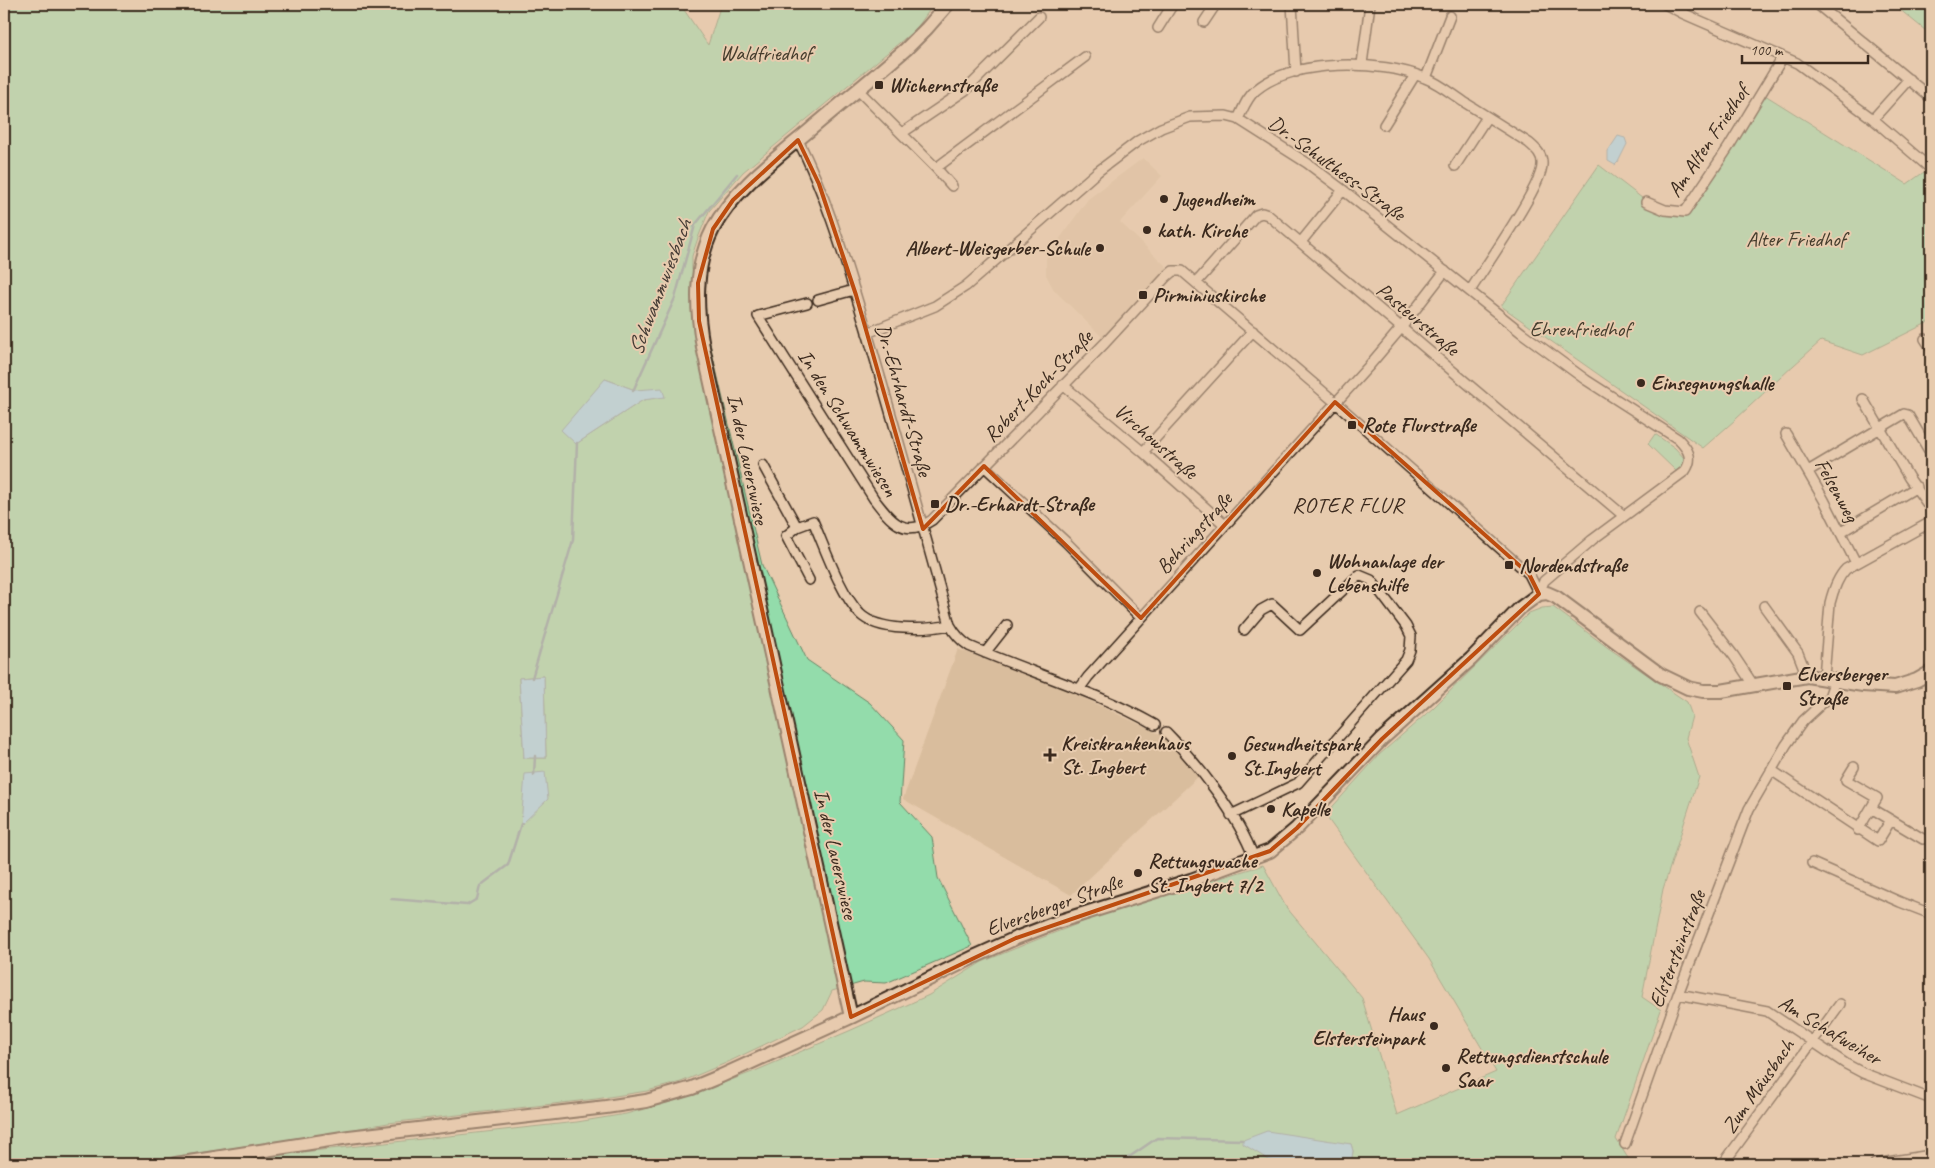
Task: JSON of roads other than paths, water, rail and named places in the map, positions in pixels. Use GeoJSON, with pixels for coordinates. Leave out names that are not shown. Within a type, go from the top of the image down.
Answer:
{"type":"FeatureCollection","features":[{"type":"Feature","properties":{"kind":"main road","name":"In der Lauerswiese"},"geometry":{"type":"LineString","coordinates":[[851,1017],[703,347],[698,314],[698,283],[705,250],[713,229],[733,200],[798,140],[858,90],[927,28],[948,4]]}},
{"type":"Feature","properties":{"kind":"main road"},"geometry":{"type":"LineString","coordinates":[[1539,594],[1547,593],[1556,597],[1661,675],[1688,688],[1721,691],[1807,676],[1872,686],[1895,687],[1917,680],[1931,672]]}},
{"type":"Feature","properties":{"kind":"main road","name":"Elversberger Straße"},"geometry":{"type":"LineString","coordinates":[[176,1164],[349,1138],[646,1101],[692,1088],[851,1017],[1016,938],[1069,918],[1254,858],[1278,846],[1382,739],[1471,660],[1520,608],[1539,594]]}},
{"type":"Feature","properties":{"kind":"street"},"geometry":{"type":"LineString","coordinates":[[1158,28],[1173,4]]}},
{"type":"Feature","properties":{"kind":"street"},"geometry":{"type":"LineString","coordinates":[[1204,22],[1216,4]]}},
{"type":"Feature","properties":{"kind":"street"},"geometry":{"type":"LineString","coordinates":[[1292,4],[1296,72]]}},
{"type":"Feature","properties":{"kind":"street"},"geometry":{"type":"LineString","coordinates":[[1362,64],[1370,4]]}},
{"type":"Feature","properties":{"kind":"street"},"geometry":{"type":"LineString","coordinates":[[1665,4],[1797,63],[1873,119],[1931,169]]}},
{"type":"Feature","properties":{"kind":"street"},"geometry":{"type":"LineString","coordinates":[[1817,4],[1931,98]]}},
{"type":"Feature","properties":{"kind":"street"},"geometry":{"type":"LineString","coordinates":[[1426,78],[1450,16]]}},
{"type":"Feature","properties":{"kind":"street"},"geometry":{"type":"LineString","coordinates":[[902,134],[967,89],[1039,17]]}},
{"type":"Feature","properties":{"kind":"street"},"geometry":{"type":"LineString","coordinates":[[936,168],[1085,57]]}},
{"type":"Feature","properties":{"kind":"street","name":"Am Alten Friedhof"},"geometry":{"type":"LineString","coordinates":[[1646,202],[1665,210],[1686,212],[1728,148],[1783,57]]}},
{"type":"Feature","properties":{"kind":"street"},"geometry":{"type":"LineString","coordinates":[[1238,118],[1255,90],[1282,76],[1316,68],[1362,64],[1381,66],[1426,78],[1534,147],[1540,154],[1543,162],[1538,183],[1470,291]]}},
{"type":"Feature","properties":{"kind":"street"},"geometry":{"type":"LineString","coordinates":[[1384,125],[1415,75]]}},
{"type":"Feature","properties":{"kind":"street"},"geometry":{"type":"LineString","coordinates":[[1873,119],[1909,80]]}},
{"type":"Feature","properties":{"kind":"street"},"geometry":{"type":"LineString","coordinates":[[858,90],[952,186]]}},
{"type":"Feature","properties":{"kind":"street","name":"Dr.-Schulthess-Straße"},"geometry":{"type":"LineString","coordinates":[[867,333],[935,306],[966,286],[1096,172],[1144,137],[1167,125],[1190,117],[1206,115],[1238,118],[1343,190],[1522,333],[1586,380],[1678,439],[1686,447],[1690,455],[1690,465],[1685,472],[1624,516]]}},
{"type":"Feature","properties":{"kind":"street"},"geometry":{"type":"LineString","coordinates":[[1455,166],[1487,117]]}},
{"type":"Feature","properties":{"kind":"street","name":"Dr.-Ehrhardt-Straße"},"geometry":{"type":"LineString","coordinates":[[798,140],[819,184],[854,290],[950,625],[959,640],[985,653],[1080,688],[1155,725]]}},
{"type":"Feature","properties":{"kind":"street"},"geometry":{"type":"LineString","coordinates":[[1301,242],[1343,190]]}},
{"type":"Feature","properties":{"kind":"street","name":"Pasteurstraße"},"geometry":{"type":"LineString","coordinates":[[1196,283],[1256,215],[1262,213],[1268,215],[1624,516]]}},
{"type":"Feature","properties":{"kind":"street","name":"Robert-Koch-Straße"},"geometry":{"type":"LineString","coordinates":[[922,525],[932,520],[1105,343],[1166,277],[1177,271],[1182,271],[1196,283]]}},
{"type":"Feature","properties":{"kind":"street","name":"Behringstraße"},"geometry":{"type":"LineString","coordinates":[[1080,688],[1401,328],[1444,271]]}},
{"type":"Feature","properties":{"kind":"street"},"geometry":{"type":"LineString","coordinates":[[1196,283],[1336,402],[1529,574],[1539,594]]}},
{"type":"Feature","properties":{"kind":"street"},"geometry":{"type":"LineString","coordinates":[[818,300],[854,290]]}},
{"type":"Feature","properties":{"kind":"street","name":"In den Schwammwiesen"},"geometry":{"type":"LineString","coordinates":[[807,303],[758,316],[884,512],[894,523],[904,527],[911,528],[922,525]]}},
{"type":"Feature","properties":{"kind":"street"},"geometry":{"type":"LineString","coordinates":[[1143,452],[1253,331]]}},
{"type":"Feature","properties":{"kind":"street"},"geometry":{"type":"LineString","coordinates":[[1925,338],[1931,348]]}},
{"type":"Feature","properties":{"kind":"street","name":"Virchowstraße"},"geometry":{"type":"LineString","coordinates":[[1063,385],[1143,452],[1225,525]]}},
{"type":"Feature","properties":{"kind":"street"},"geometry":{"type":"LineString","coordinates":[[1863,399],[1879,429],[1931,509]]}},
{"type":"Feature","properties":{"kind":"street"},"geometry":{"type":"LineString","coordinates":[[1808,472],[1906,414],[1931,454]]}},
{"type":"Feature","properties":{"kind":"street","name":"Felsenweg"},"geometry":{"type":"LineString","coordinates":[[1786,434],[1841,532],[1856,563]]}},
{"type":"Feature","properties":{"kind":"street"},"geometry":{"type":"LineString","coordinates":[[764,466],[797,526]]}},
{"type":"Feature","properties":{"kind":"street"},"geometry":{"type":"LineString","coordinates":[[984,466],[1066,542],[1141,618]]}},
{"type":"Feature","properties":{"kind":"street"},"geometry":{"type":"LineString","coordinates":[[1841,532],[1916,487]]}},
{"type":"Feature","properties":{"kind":"street"},"geometry":{"type":"LineString","coordinates":[[1539,594],[1544,581],[1624,516]]}},
{"type":"Feature","properties":{"kind":"street"},"geometry":{"type":"LineString","coordinates":[[809,580],[786,536],[797,526],[813,521],[838,578],[851,601],[866,619],[906,629],[924,629],[950,625]]}},
{"type":"Feature","properties":{"kind":"street"},"geometry":{"type":"LineString","coordinates":[[1830,679],[1828,618],[1833,591],[1842,573],[1856,563],[1931,522]]}},
{"type":"Feature","properties":{"kind":"street"},"geometry":{"type":"LineString","coordinates":[[1231,815],[1298,783],[1406,660],[1412,636],[1371,580],[1359,575],[1300,630],[1272,604],[1261,610],[1244,630]]}},
{"type":"Feature","properties":{"kind":"street"},"geometry":{"type":"LineString","coordinates":[[1764,606],[1798,653],[1807,676]]}},
{"type":"Feature","properties":{"kind":"street"},"geometry":{"type":"LineString","coordinates":[[1700,612],[1734,656],[1754,686]]}},
{"type":"Feature","properties":{"kind":"street"},"geometry":{"type":"LineString","coordinates":[[985,653],[1007,625]]}},
{"type":"Feature","properties":{"kind":"street","name":"Elstersteinstraße"},"geometry":{"type":"LineString","coordinates":[[1625,1144],[1678,994],[1754,799],[1796,730],[1828,697],[1830,679]]}},
{"type":"Feature","properties":{"kind":"street"},"geometry":{"type":"LineString","coordinates":[[1166,732],[1199,769],[1231,815],[1250,846],[1254,858]]}},
{"type":"Feature","properties":{"kind":"street"},"geometry":{"type":"LineString","coordinates":[[1854,767],[1846,780],[1877,798],[1858,830]]}},
{"type":"Feature","properties":{"kind":"street"},"geometry":{"type":"LineString","coordinates":[[1771,770],[1878,842],[1891,820]]}},
{"type":"Feature","properties":{"kind":"street"},"geometry":{"type":"LineString","coordinates":[[1871,808],[1923,839]]}},
{"type":"Feature","properties":{"kind":"street"},"geometry":{"type":"LineString","coordinates":[[1812,863],[1931,914]]}},
{"type":"Feature","properties":{"kind":"street","name":"Am Schafweiher"},"geometry":{"type":"LineString","coordinates":[[1678,994],[1767,1011],[1863,1074],[1931,1099]]}},
{"type":"Feature","properties":{"kind":"street","name":"Zum Mäusbach"},"geometry":{"type":"LineString","coordinates":[[1723,1164],[1840,1004]]}},
{"type":"Feature","properties":{"kind":"street"},"geometry":{"type":"LineString","coordinates":[[1875,1164],[1931,1155]]}},
{"type":"Feature","properties":{"kind":"water"},"geometry":{"type":"Polygon","coordinates":[[[1618,136],[1625,138],[1627,144],[1615,165],[1608,161],[1608,151],[1618,136]]]}},
{"type":"Feature","properties":{"kind":"water"},"geometry":{"type":"Polygon","coordinates":[[[605,379],[635,390],[662,388],[665,397],[643,400],[576,444],[561,430],[605,379]]]}},
{"type":"Feature","properties":{"kind":"water"},"geometry":{"type":"Polygon","coordinates":[[[544,676],[546,758],[524,758],[519,678],[544,676]]]}},
{"type":"Feature","properties":{"kind":"water"},"geometry":{"type":"Polygon","coordinates":[[[545,772],[548,799],[521,825],[525,774],[545,772]]]}},
{"type":"Feature","properties":{"kind":"water"},"geometry":{"type":"Polygon","coordinates":[[[1267,1131],[1351,1144],[1353,1151],[1351,1164],[1286,1164],[1269,1160],[1243,1144],[1243,1140],[1267,1131]]]}},
{"type":"Feature","properties":{"kind":"waterway","name":"Schwammwiesbach"},"geometry":{"type":"LineString","coordinates":[[633,391],[675,298],[695,225],[737,174]]}},
{"type":"Feature","properties":{"kind":"waterway"},"geometry":{"type":"LineString","coordinates":[[532,678],[573,540],[577,443]]}},
{"type":"Feature","properties":{"kind":"waterway"},"geometry":{"type":"LineString","coordinates":[[534,775],[535,756]]}},
{"type":"Feature","properties":{"kind":"waterway"},"geometry":{"type":"LineString","coordinates":[[391,899],[467,905],[477,899],[480,886],[508,865],[521,824]]}},
{"type":"Feature","properties":{"kind":"waterway"},"geometry":{"type":"LineString","coordinates":[[1119,1164],[1157,1138],[1243,1140]]}},
{"type":"Feature","properties":{"kind":"place","name":"Wichernstraße"},"geometry":{"type":"Point","coordinates":[879,85]}},
{"type":"Feature","properties":{"kind":"place","name":"Jugendheim"},"geometry":{"type":"Point","coordinates":[1164,199]}},
{"type":"Feature","properties":{"kind":"place","name":"kath. Kirche"},"geometry":{"type":"Point","coordinates":[1147,230]}},
{"type":"Feature","properties":{"kind":"place","name":"Albert-Weisgerber-Schule"},"geometry":{"type":"Point","coordinates":[1100,248]}},
{"type":"Feature","properties":{"kind":"place","name":"Pirminiuskirche"},"geometry":{"type":"Point","coordinates":[1143,295]}},
{"type":"Feature","properties":{"kind":"place","name":"Einsegnungshalle"},"geometry":{"type":"Point","coordinates":[1641,383]}},
{"type":"Feature","properties":{"kind":"place","name":"Rote Flurstraße"},"geometry":{"type":"Point","coordinates":[1352,425]}},
{"type":"Feature","properties":{"kind":"place","name":"Dr.-Erhardt-Straße"},"geometry":{"type":"Point","coordinates":[935,504]}},
{"type":"Feature","properties":{"kind":"place","name":"Nordendstraße"},"geometry":{"type":"Point","coordinates":[1509,565]}},
{"type":"Feature","properties":{"kind":"place","name":"Wohnanlage der Lebenshilfe"},"geometry":{"type":"Point","coordinates":[1317,573]}},
{"type":"Feature","properties":{"kind":"place","name":"Elversberger Straße"},"geometry":{"type":"Point","coordinates":[1787,686]}},
{"type":"Feature","properties":{"kind":"place","name":"Kreiskrankenhaus St. Ingbert"},"geometry":{"type":"Point","coordinates":[1050,755]}},
{"type":"Feature","properties":{"kind":"place","name":"Gesundheitspark St.Ingbert"},"geometry":{"type":"Point","coordinates":[1232,756]}},
{"type":"Feature","properties":{"kind":"place","name":"Kapelle"},"geometry":{"type":"Point","coordinates":[1271,809]}},
{"type":"Feature","properties":{"kind":"place","name":"Rettungswache St. Ingbert 7/2"},"geometry":{"type":"Point","coordinates":[1138,873]}},
{"type":"Feature","properties":{"kind":"place","name":"Haus Elstersteinpark"},"geometry":{"type":"Point","coordinates":[1434,1026]}},
{"type":"Feature","properties":{"kind":"place","name":"Rettungsdienstschule Saar"},"geometry":{"type":"Point","coordinates":[1446,1068]}},
{"type":"Feature","properties":{"kind":"district","name":"ROTER FLUR"},"geometry":{"type":"Point","coordinates":[1348,504]}},
{"type":"Feature","properties":{"kind":"park label","name":"Waldfriedhof"},"geometry":{"type":"Point","coordinates":[766,53]}},
{"type":"Feature","properties":{"kind":"park label","name":"Alter Friedhof"},"geometry":{"type":"Point","coordinates":[1796,239]}},
{"type":"Feature","properties":{"kind":"park label","name":"Ehrenfriedhof"},"geometry":{"type":"Point","coordinates":[1580,329]}}]}
